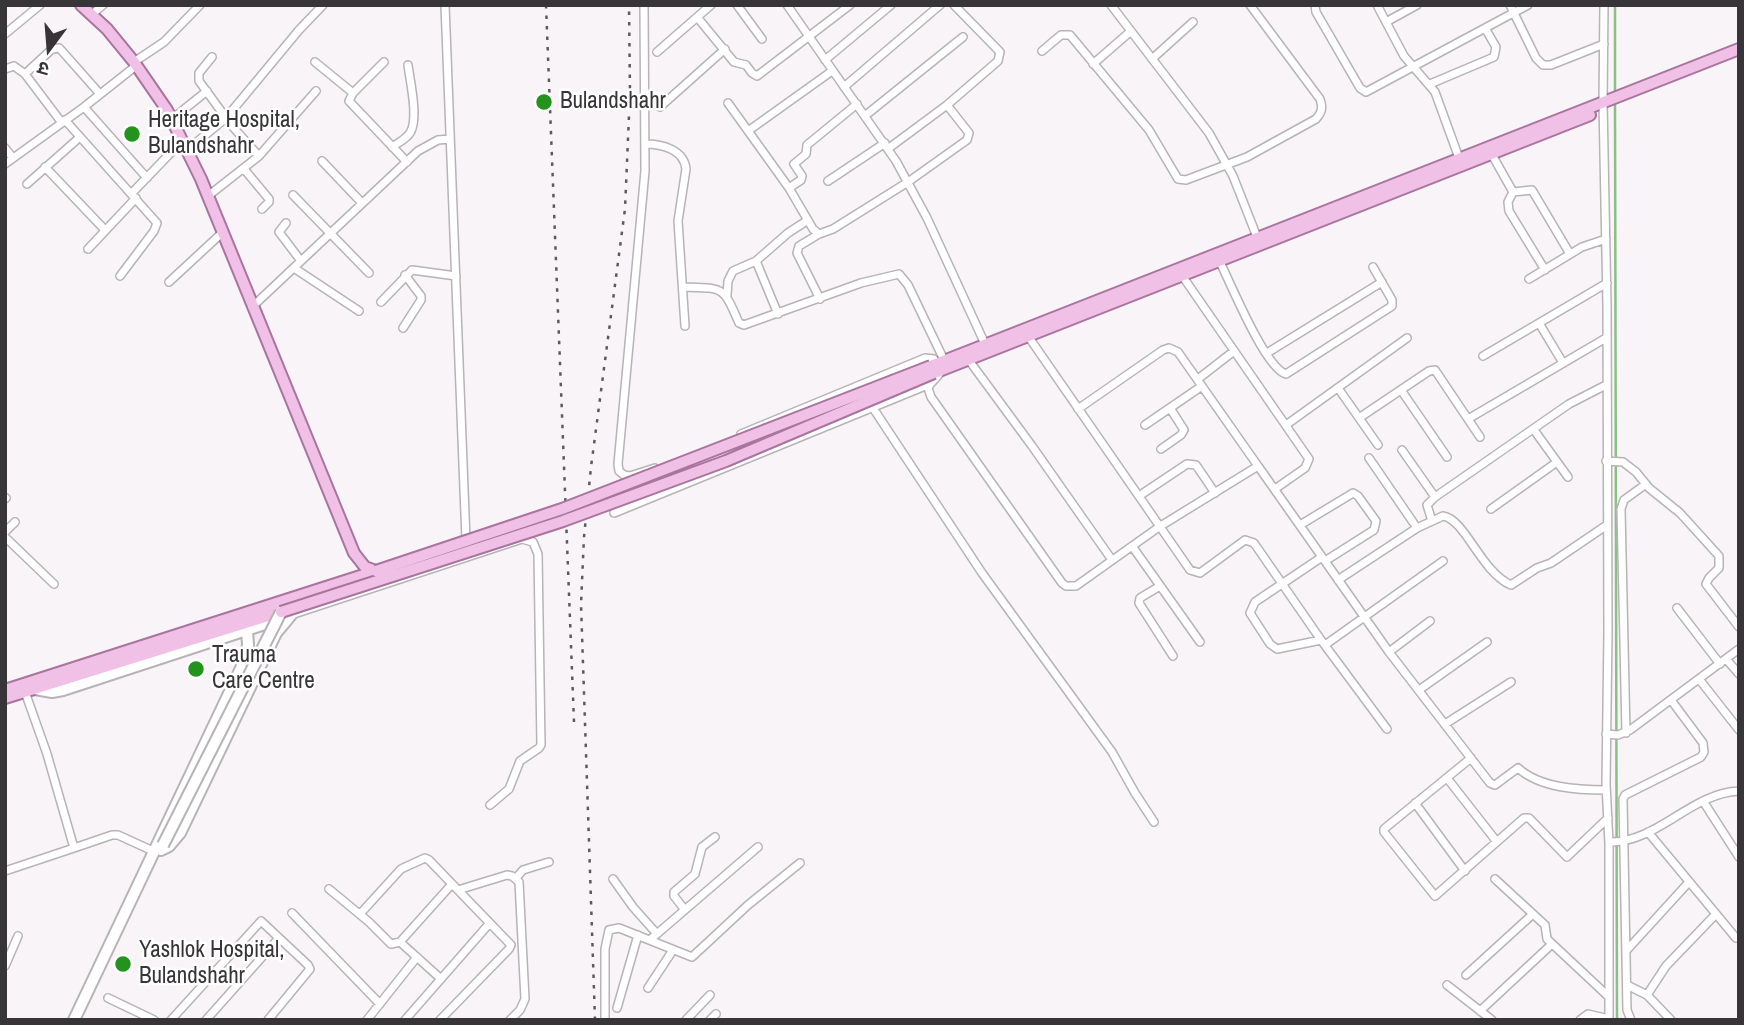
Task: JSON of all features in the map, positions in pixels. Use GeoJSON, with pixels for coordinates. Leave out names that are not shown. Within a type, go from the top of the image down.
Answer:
{"type":"FeatureCollection","features":[{"type":"Feature","properties":{"kind":"main road"},"geometry":{"type":"LineString","coordinates":[[81,5],[107,29],[135,63],[172,119],[208,196],[354,553],[365,567],[376,571]]}},
{"type":"Feature","properties":{"kind":"main road"},"geometry":{"type":"LineString","coordinates":[[5,698],[27,688],[587,500],[968,359],[1491,153],[1739,49]]}},
{"type":"Feature","properties":{"kind":"main road"},"geometry":{"type":"LineString","coordinates":[[5,690],[27,688],[286,613],[563,521],[726,461],[936,369],[985,344],[1459,158],[1739,56]]}},
{"type":"Feature","properties":{"kind":"street"},"geometry":{"type":"LineString","coordinates":[[5,34],[40,5]]}},
{"type":"Feature","properties":{"kind":"street"},"geometry":{"type":"LineString","coordinates":[[91,15],[103,5]]}},
{"type":"Feature","properties":{"kind":"street"},"geometry":{"type":"LineString","coordinates":[[5,164],[100,94],[164,42],[200,5]]}},
{"type":"Feature","properties":{"kind":"street"},"geometry":{"type":"LineString","coordinates":[[88,249],[147,178],[185,145],[226,118],[323,5]]}},
{"type":"Feature","properties":{"kind":"street"},"geometry":{"type":"LineString","coordinates":[[445,5],[466,540]]}},
{"type":"Feature","properties":{"kind":"street"},"geometry":{"type":"LineString","coordinates":[[644,5],[645,144],[639,251],[618,464],[619,471],[624,475],[630,476],[667,464],[925,358],[934,359],[936,369],[929,393],[1062,583],[1076,586],[1159,527],[1258,466]]}},
{"type":"Feature","properties":{"kind":"street"},"geometry":{"type":"LineString","coordinates":[[657,52],[711,5]]}},
{"type":"Feature","properties":{"kind":"street"},"geometry":{"type":"LineString","coordinates":[[737,5],[762,39]]}},
{"type":"Feature","properties":{"kind":"street"},"geometry":{"type":"LineString","coordinates":[[697,17],[734,62],[746,65],[752,74],[757,76],[850,5]]}},
{"type":"Feature","properties":{"kind":"street"},"geometry":{"type":"LineString","coordinates":[[825,60],[891,5]]}},
{"type":"Feature","properties":{"kind":"street"},"geometry":{"type":"LineString","coordinates":[[844,87],[940,5]]}},
{"type":"Feature","properties":{"kind":"street"},"geometry":{"type":"LineString","coordinates":[[828,181],[947,105],[998,61],[1000,52],[954,5]]}},
{"type":"Feature","properties":{"kind":"street"},"geometry":{"type":"LineString","coordinates":[[1111,5],[1209,133],[1228,165],[1256,237]]}},
{"type":"Feature","properties":{"kind":"street"},"geometry":{"type":"LineString","coordinates":[[1042,51],[1061,35],[1067,34],[1149,130],[1178,179],[1186,180],[1228,165],[1316,119],[1323,106],[1250,5]]}},
{"type":"Feature","properties":{"kind":"street"},"geometry":{"type":"LineString","coordinates":[[1315,5],[1316,12],[1363,91],[1369,91],[1485,28],[1512,9],[1528,5]]}},
{"type":"Feature","properties":{"kind":"street"},"geometry":{"type":"LineString","coordinates":[[1377,5],[1397,45],[1436,92],[1459,158]]}},
{"type":"Feature","properties":{"kind":"street"},"geometry":{"type":"LineString","coordinates":[[1385,22],[1417,5]]}},
{"type":"Feature","properties":{"kind":"street"},"geometry":{"type":"LineString","coordinates":[[1604,5],[1604,44],[1610,103],[1606,239],[1606,385],[1611,461],[1607,525],[1608,632],[1616,734]]}},
{"type":"Feature","properties":{"kind":"street"},"geometry":{"type":"LineString","coordinates":[[788,6],[887,145],[965,297],[985,344]]}},
{"type":"Feature","properties":{"kind":"street"},"geometry":{"type":"LineString","coordinates":[[1512,9],[1536,58],[1543,65],[1551,65],[1604,44]]}},
{"type":"Feature","properties":{"kind":"street"},"geometry":{"type":"LineString","coordinates":[[1152,59],[1193,22]]}},
{"type":"Feature","properties":{"kind":"street"},"geometry":{"type":"LineString","coordinates":[[1430,84],[1494,57],[1496,47],[1485,28]]}},
{"type":"Feature","properties":{"kind":"street"},"geometry":{"type":"LineString","coordinates":[[1093,64],[1131,31]]}},
{"type":"Feature","properties":{"kind":"street"},"geometry":{"type":"LineString","coordinates":[[866,115],[962,37]]}},
{"type":"Feature","properties":{"kind":"street"},"geometry":{"type":"LineString","coordinates":[[24,74],[52,49],[59,48],[100,94]]}},
{"type":"Feature","properties":{"kind":"street"},"geometry":{"type":"LineString","coordinates":[[660,107],[724,49]]}},
{"type":"Feature","properties":{"kind":"street"},"geometry":{"type":"LineString","coordinates":[[212,57],[198,73],[199,81],[259,156]]}},
{"type":"Feature","properties":{"kind":"street"},"geometry":{"type":"LineString","coordinates":[[315,62],[354,93]]}},
{"type":"Feature","properties":{"kind":"street"},"geometry":{"type":"LineString","coordinates":[[384,62],[350,97],[350,103],[407,162]]}},
{"type":"Feature","properties":{"kind":"street"},"geometry":{"type":"LineString","coordinates":[[392,147],[407,136],[413,126],[408,65]]}},
{"type":"Feature","properties":{"kind":"street"},"geometry":{"type":"LineString","coordinates":[[5,69],[14,66],[24,74],[63,122],[155,219],[156,228],[120,276]]}},
{"type":"Feature","properties":{"kind":"street"},"geometry":{"type":"LineString","coordinates":[[748,131],[832,71]]}},
{"type":"Feature","properties":{"kind":"street"},"geometry":{"type":"LineString","coordinates":[[172,119],[206,91]]}},
{"type":"Feature","properties":{"kind":"street"},"geometry":{"type":"LineString","coordinates":[[208,196],[259,156],[316,91]]}},
{"type":"Feature","properties":{"kind":"street"},"geometry":{"type":"LineString","coordinates":[[727,103],[819,234]]}},
{"type":"Feature","properties":{"kind":"street"},"geometry":{"type":"LineString","coordinates":[[789,188],[801,180],[802,176],[794,164],[806,154],[806,146],[857,104]]}},
{"type":"Feature","properties":{"kind":"street"},"geometry":{"type":"LineString","coordinates":[[820,299],[797,253],[799,246],[908,182],[945,158],[969,137],[969,133],[947,105]]}},
{"type":"Feature","properties":{"kind":"street"},"geometry":{"type":"LineString","coordinates":[[83,107],[147,178]]}},
{"type":"Feature","properties":{"kind":"street"},"geometry":{"type":"LineString","coordinates":[[26,184],[80,137]]}},
{"type":"Feature","properties":{"kind":"street"},"geometry":{"type":"LineString","coordinates":[[252,307],[427,144],[450,139]]}},
{"type":"Feature","properties":{"kind":"street"},"geometry":{"type":"LineString","coordinates":[[645,144],[668,147],[685,163],[678,221],[685,326]]}},
{"type":"Feature","properties":{"kind":"street"},"geometry":{"type":"LineString","coordinates":[[5,148],[13,159]]}},
{"type":"Feature","properties":{"kind":"street"},"geometry":{"type":"LineString","coordinates":[[1491,153],[1513,192]]}},
{"type":"Feature","properties":{"kind":"street"},"geometry":{"type":"LineString","coordinates":[[323,161],[362,203]]}},
{"type":"Feature","properties":{"kind":"street"},"geometry":{"type":"LineString","coordinates":[[45,167],[105,230]]}},
{"type":"Feature","properties":{"kind":"street"},"geometry":{"type":"LineString","coordinates":[[244,169],[270,199],[262,209]]}},
{"type":"Feature","properties":{"kind":"street"},"geometry":{"type":"LineString","coordinates":[[1513,192],[1532,190],[1570,254]]}},
{"type":"Feature","properties":{"kind":"street"},"geometry":{"type":"LineString","coordinates":[[1513,192],[1508,202],[1509,211],[1545,270]]}},
{"type":"Feature","properties":{"kind":"street"},"geometry":{"type":"LineString","coordinates":[[293,195],[369,274]]}},
{"type":"Feature","properties":{"kind":"street"},"geometry":{"type":"LineString","coordinates":[[727,295],[730,275],[756,261],[788,233],[808,220]]}},
{"type":"Feature","properties":{"kind":"street"},"geometry":{"type":"LineString","coordinates":[[286,223],[279,232],[301,261]]}},
{"type":"Feature","properties":{"kind":"street"},"geometry":{"type":"LineString","coordinates":[[169,282],[223,232]]}},
{"type":"Feature","properties":{"kind":"street"},"geometry":{"type":"LineString","coordinates":[[1529,279],[1582,247],[1606,239]]}},
{"type":"Feature","properties":{"kind":"street"},"geometry":{"type":"LineString","coordinates":[[1219,260],[1254,332],[1266,353],[1283,373],[1290,372],[1389,309],[1392,300],[1373,267]]}},
{"type":"Feature","properties":{"kind":"street"},"geometry":{"type":"LineString","coordinates":[[756,261],[778,314]]}},
{"type":"Feature","properties":{"kind":"street"},"geometry":{"type":"LineString","coordinates":[[294,268],[359,311]]}},
{"type":"Feature","properties":{"kind":"street"},"geometry":{"type":"LineString","coordinates":[[380,302],[412,270],[456,276]]}},
{"type":"Feature","properties":{"kind":"street"},"geometry":{"type":"LineString","coordinates":[[684,287],[720,290],[727,295],[742,325],[862,283],[899,274],[908,285],[936,369]]}},
{"type":"Feature","properties":{"kind":"street"},"geometry":{"type":"LineString","coordinates":[[1181,274],[1307,454],[1308,463],[1275,489]]}},
{"type":"Feature","properties":{"kind":"street"},"geometry":{"type":"LineString","coordinates":[[402,328],[422,300],[405,275]]}},
{"type":"Feature","properties":{"kind":"street"},"geometry":{"type":"LineString","coordinates":[[1266,353],[1382,282]]}},
{"type":"Feature","properties":{"kind":"street"},"geometry":{"type":"LineString","coordinates":[[1483,356],[1606,283]]}},
{"type":"Feature","properties":{"kind":"street"},"geometry":{"type":"LineString","coordinates":[[1539,323],[1563,363]]}},
{"type":"Feature","properties":{"kind":"street"},"geometry":{"type":"LineString","coordinates":[[1028,336],[1193,572],[1200,573],[1245,540],[1254,542],[1323,643],[1387,729]]}},
{"type":"Feature","properties":{"kind":"street"},"geometry":{"type":"LineString","coordinates":[[1286,425],[1407,338]]}},
{"type":"Feature","properties":{"kind":"street"},"geometry":{"type":"LineString","coordinates":[[1468,419],[1606,338]]}},
{"type":"Feature","properties":{"kind":"street"},"geometry":{"type":"LineString","coordinates":[[1078,409],[1169,348],[1178,352],[1389,652],[1494,785],[1518,768],[1532,779],[1587,790],[1606,790]]}},
{"type":"Feature","properties":{"kind":"street"},"geometry":{"type":"LineString","coordinates":[[1145,425],[1170,408],[1234,351]]}},
{"type":"Feature","properties":{"kind":"street"},"geometry":{"type":"LineString","coordinates":[[968,359],[1112,560]]}},
{"type":"Feature","properties":{"kind":"street"},"geometry":{"type":"LineString","coordinates":[[614,513],[873,408],[936,369]]}},
{"type":"Feature","properties":{"kind":"street"},"geometry":{"type":"LineString","coordinates":[[1359,418],[1435,370],[1480,437]]}},
{"type":"Feature","properties":{"kind":"street"},"geometry":{"type":"LineString","coordinates":[[1432,521],[1427,505],[1435,497],[1584,395],[1606,385]]}},
{"type":"Feature","properties":{"kind":"street"},"geometry":{"type":"LineString","coordinates":[[1338,388],[1378,445]]}},
{"type":"Feature","properties":{"kind":"street"},"geometry":{"type":"LineString","coordinates":[[1401,390],[1447,457]]}},
{"type":"Feature","properties":{"kind":"street"},"geometry":{"type":"LineString","coordinates":[[873,408],[982,573],[1112,752],[1154,822]]}},
{"type":"Feature","properties":{"kind":"street"},"geometry":{"type":"LineString","coordinates":[[1161,449],[1184,430],[1170,408]]}},
{"type":"Feature","properties":{"kind":"street"},"geometry":{"type":"LineString","coordinates":[[1534,430],[1568,477]]}},
{"type":"Feature","properties":{"kind":"street"},"geometry":{"type":"LineString","coordinates":[[1402,450],[1435,497]]}},
{"type":"Feature","properties":{"kind":"street"},"geometry":{"type":"LineString","coordinates":[[1369,458],[1417,528]]}},
{"type":"Feature","properties":{"kind":"street"},"geometry":{"type":"LineString","coordinates":[[1611,461],[1636,472],[1680,513],[1719,556],[1719,568],[1706,584],[1739,627]]}},
{"type":"Feature","properties":{"kind":"street"},"geometry":{"type":"LineString","coordinates":[[1491,509],[1557,462]]}},
{"type":"Feature","properties":{"kind":"street"},"geometry":{"type":"LineString","coordinates":[[1139,496],[1191,463],[1196,465],[1215,493]]}},
{"type":"Feature","properties":{"kind":"street"},"geometry":{"type":"LineString","coordinates":[[1580,1020],[1588,1014],[1609,1019],[1609,997],[1619,979],[1626,950],[1616,842],[1608,818],[1606,790],[1616,734],[1622,504],[1646,484]]}},
{"type":"Feature","properties":{"kind":"street"},"geometry":{"type":"LineString","coordinates":[[1300,525],[1353,494],[1358,496],[1376,521],[1374,530],[1281,582],[1251,607],[1252,619],[1270,644],[1277,649],[1323,643],[1443,561]]}},
{"type":"Feature","properties":{"kind":"street"},"geometry":{"type":"LineString","coordinates":[[1338,580],[1417,528],[1443,516],[1456,521],[1485,564],[1511,585],[1537,568],[1551,563],[1607,525]]}},
{"type":"Feature","properties":{"kind":"street"},"geometry":{"type":"LineString","coordinates":[[15,522],[5,534],[54,584]]}},
{"type":"Feature","properties":{"kind":"street"},"geometry":{"type":"LineString","coordinates":[[74,848],[27,688],[51,692],[63,690],[247,630],[286,613],[522,539],[533,542],[538,554],[541,745],[520,761],[509,789],[490,805]]}},
{"type":"Feature","properties":{"kind":"street"},"geometry":{"type":"LineString","coordinates":[[1132,546],[1200,642]]}},
{"type":"Feature","properties":{"kind":"street"},"geometry":{"type":"LineString","coordinates":[[1160,586],[1140,598],[1139,604],[1173,656]]}},
{"type":"Feature","properties":{"kind":"street"},"geometry":{"type":"LineString","coordinates":[[1677,608],[1723,661],[1739,674]]}},
{"type":"Feature","properties":{"kind":"street"},"geometry":{"type":"LineString","coordinates":[[74,1020],[159,848],[286,613]]}},
{"type":"Feature","properties":{"kind":"street"},"geometry":{"type":"LineString","coordinates":[[1389,652],[1430,621]]}},
{"type":"Feature","properties":{"kind":"street"},"geometry":{"type":"LineString","coordinates":[[81,1020],[244,662],[248,645],[247,630]]}},
{"type":"Feature","properties":{"kind":"street"},"geometry":{"type":"LineString","coordinates":[[1419,690],[1487,642]]}},
{"type":"Feature","properties":{"kind":"street"},"geometry":{"type":"LineString","coordinates":[[1616,734],[1671,700],[1739,649]]}},
{"type":"Feature","properties":{"kind":"street"},"geometry":{"type":"LineString","coordinates":[[1699,679],[1739,730]]}},
{"type":"Feature","properties":{"kind":"street"},"geometry":{"type":"LineString","coordinates":[[1445,724],[1511,682]]}},
{"type":"Feature","properties":{"kind":"street"},"geometry":{"type":"LineString","coordinates":[[1631,1020],[1619,979],[1616,842],[1623,797],[1701,757],[1704,752],[1703,743],[1671,700]]}},
{"type":"Feature","properties":{"kind":"street"},"geometry":{"type":"LineString","coordinates":[[1471,758],[1385,827],[1384,832],[1435,896],[1524,818],[1527,817],[1567,858],[1608,818]]}},
{"type":"Feature","properties":{"kind":"street"},"geometry":{"type":"LineString","coordinates":[[1447,778],[1497,842]]}},
{"type":"Feature","properties":{"kind":"street"},"geometry":{"type":"LineString","coordinates":[[1616,842],[1648,832],[1703,801],[1727,791],[1739,791]]}},
{"type":"Feature","properties":{"kind":"street"},"geometry":{"type":"LineString","coordinates":[[1703,801],[1739,857]]}},
{"type":"Feature","properties":{"kind":"street"},"geometry":{"type":"LineString","coordinates":[[1415,803],[1465,871]]}},
{"type":"Feature","properties":{"kind":"street"},"geometry":{"type":"LineString","coordinates":[[1648,832],[1737,938]]}},
{"type":"Feature","properties":{"kind":"street"},"geometry":{"type":"LineString","coordinates":[[5,872],[111,835],[159,848]]}},
{"type":"Feature","properties":{"kind":"street"},"geometry":{"type":"LineString","coordinates":[[685,910],[674,892],[695,874],[702,847],[715,837]]}},
{"type":"Feature","properties":{"kind":"street"},"geometry":{"type":"LineString","coordinates":[[605,1020],[603,984],[608,933],[615,927],[654,937],[758,848]]}},
{"type":"Feature","properties":{"kind":"street"},"geometry":{"type":"LineString","coordinates":[[360,914],[401,869],[422,858],[429,860],[511,945],[440,1020]]}},
{"type":"Feature","properties":{"kind":"street"},"geometry":{"type":"LineString","coordinates":[[516,878],[523,870],[549,862]]}},
{"type":"Feature","properties":{"kind":"street"},"geometry":{"type":"LineString","coordinates":[[613,879],[654,937],[673,950],[692,957],[748,905],[800,863]]}},
{"type":"Feature","properties":{"kind":"street"},"geometry":{"type":"LineString","coordinates":[[329,889],[391,944],[400,942],[455,887],[507,876],[516,878]]}},
{"type":"Feature","properties":{"kind":"street"},"geometry":{"type":"LineString","coordinates":[[510,1020],[520,1010],[525,999],[520,887],[516,878]]}},
{"type":"Feature","properties":{"kind":"street"},"geometry":{"type":"LineString","coordinates":[[1495,879],[1547,927],[1546,937],[1552,944],[1609,997]]}},
{"type":"Feature","properties":{"kind":"street"},"geometry":{"type":"LineString","coordinates":[[1626,950],[1689,882]]}},
{"type":"Feature","properties":{"kind":"street"},"geometry":{"type":"LineString","coordinates":[[292,913],[380,1004]]}},
{"type":"Feature","properties":{"kind":"street"},"geometry":{"type":"LineString","coordinates":[[1466,975],[1533,914]]}},
{"type":"Feature","properties":{"kind":"street"},"geometry":{"type":"LineString","coordinates":[[1647,995],[1666,966],[1716,914]]}},
{"type":"Feature","properties":{"kind":"street"},"geometry":{"type":"LineString","coordinates":[[171,1020],[258,922],[262,922],[310,969],[268,1020]]}},
{"type":"Feature","properties":{"kind":"street"},"geometry":{"type":"LineString","coordinates":[[405,1020],[489,924]]}},
{"type":"Feature","properties":{"kind":"street"},"geometry":{"type":"LineString","coordinates":[[617,1008],[638,935]]}},
{"type":"Feature","properties":{"kind":"street"},"geometry":{"type":"LineString","coordinates":[[5,966],[18,936]]}},
{"type":"Feature","properties":{"kind":"street"},"geometry":{"type":"LineString","coordinates":[[206,1020],[279,938]]}},
{"type":"Feature","properties":{"kind":"street"},"geometry":{"type":"LineString","coordinates":[[400,942],[440,978]]}},
{"type":"Feature","properties":{"kind":"street"},"geometry":{"type":"LineString","coordinates":[[1480,1011],[1552,944]]}},
{"type":"Feature","properties":{"kind":"street"},"geometry":{"type":"LineString","coordinates":[[648,988],[673,950]]}},
{"type":"Feature","properties":{"kind":"street"},"geometry":{"type":"LineString","coordinates":[[367,1020],[417,957]]}},
{"type":"Feature","properties":{"kind":"street"},"geometry":{"type":"LineString","coordinates":[[1619,979],[1647,995],[1671,1020]]}},
{"type":"Feature","properties":{"kind":"street"},"geometry":{"type":"LineString","coordinates":[[1447,985],[1492,1020]]}},
{"type":"Feature","properties":{"kind":"street"},"geometry":{"type":"LineString","coordinates":[[686,1020],[710,995]]}},
{"type":"Feature","properties":{"kind":"street"},"geometry":{"type":"LineString","coordinates":[[108,998],[154,1020]]}},
{"type":"Feature","properties":{"kind":"waterway"},"geometry":{"type":"LineString","coordinates":[[1615,5],[1615,92]]}},
{"type":"Feature","properties":{"kind":"waterway"},"geometry":{"type":"LineString","coordinates":[[1615,103],[1617,1020]]}},
{"type":"Feature","properties":{"kind":"railway"},"geometry":{"type":"LineString","coordinates":[[546,5],[574,722]]}},
{"type":"Feature","properties":{"kind":"railway"},"geometry":{"type":"LineString","coordinates":[[595,1020],[581,604],[591,467],[625,209],[630,92],[629,5]]}},
{"type":"Feature","properties":{"kind":"place","name":"Bulandshahr"},"geometry":{"type":"Point","coordinates":[544,102]}},
{"type":"Feature","properties":{"kind":"place","name":"Heritage Hospital, Bulandshahr"},"geometry":{"type":"Point","coordinates":[132,134]}},
{"type":"Feature","properties":{"kind":"place","name":"Trauma Care Centre"},"geometry":{"type":"Point","coordinates":[196,669]}},
{"type":"Feature","properties":{"kind":"place","name":"Yashlok Hospital, Bulandshahr"},"geometry":{"type":"Point","coordinates":[123,964]}}]}
